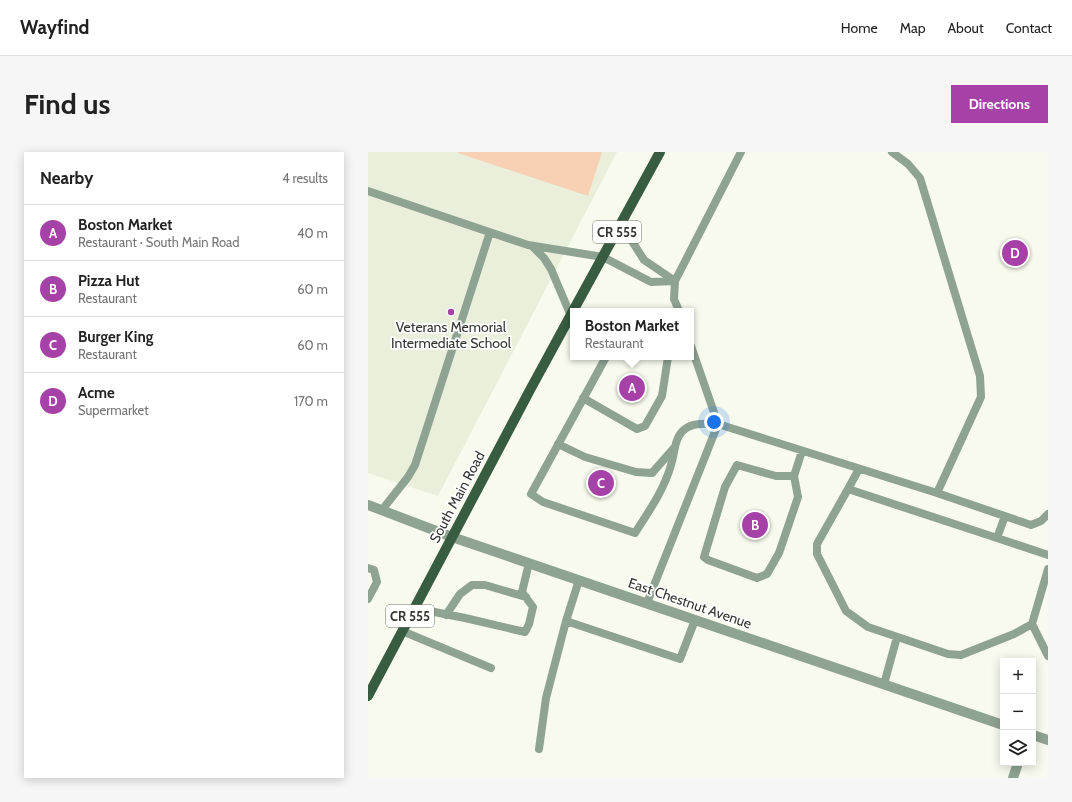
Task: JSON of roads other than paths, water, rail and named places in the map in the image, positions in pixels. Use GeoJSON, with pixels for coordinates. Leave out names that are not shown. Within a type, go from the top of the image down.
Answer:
{"type":"FeatureCollection","features":[{"type":"Feature","properties":{"kind":"main road","name":"South Main Road"},"geometry":{"type":"LineString","coordinates":[[575,308],[660,152]]}},
{"type":"Feature","properties":{"kind":"main road","name":"South Main Road"},"geometry":{"type":"LineString","coordinates":[[368,696],[570,317]]}},
{"type":"Feature","properties":{"kind":"street","name":"East Chestnut Avenue"},"geometry":{"type":"LineString","coordinates":[[368,505],[452,537],[1000,724]]}},
{"type":"Feature","properties":{"kind":"street"},"geometry":{"type":"LineString","coordinates":[[1036,736],[1048,740]]}},
{"type":"Feature","properties":{"kind":"street"},"geometry":{"type":"LineString","coordinates":[[1013,778],[1017,766]]}},
{"type":"Feature","properties":{"kind":"lane"},"geometry":{"type":"LineString","coordinates":[[678,308],[674,299],[675,281],[741,152]]}},
{"type":"Feature","properties":{"kind":"lane"},"geometry":{"type":"LineString","coordinates":[[892,152],[908,164],[920,178],[980,376],[981,396],[937,493]]}},
{"type":"Feature","properties":{"kind":"lane"},"geometry":{"type":"LineString","coordinates":[[368,191],[532,246],[603,257],[651,282],[675,281]]}},
{"type":"Feature","properties":{"kind":"lane"},"geometry":{"type":"LineString","coordinates":[[621,224],[644,260],[675,281]]}},
{"type":"Feature","properties":{"kind":"lane"},"geometry":{"type":"LineString","coordinates":[[382,510],[408,478],[415,465],[490,232]]}},
{"type":"Feature","properties":{"kind":"lane"},"geometry":{"type":"LineString","coordinates":[[532,246],[544,258],[551,269],[570,309]]}},
{"type":"Feature","properties":{"kind":"lane"},"geometry":{"type":"LineString","coordinates":[[647,603],[718,424],[694,355]]}},
{"type":"Feature","properties":{"kind":"lane"},"geometry":{"type":"LineString","coordinates":[[604,360],[531,494],[543,502],[635,533],[656,502],[672,465],[674,448]]}},
{"type":"Feature","properties":{"kind":"lane"},"geometry":{"type":"LineString","coordinates":[[583,398],[637,429],[645,426],[662,396],[668,360]]}},
{"type":"Feature","properties":{"kind":"lane"},"geometry":{"type":"LineString","coordinates":[[558,444],[585,457],[636,472],[652,474],[674,448],[680,435],[686,428],[698,424],[718,424],[937,493],[1031,525],[1041,522],[1048,514]]}},
{"type":"Feature","properties":{"kind":"lane"},"geometry":{"type":"LineString","coordinates":[[794,476],[776,476],[737,465],[724,487],[704,557],[708,560],[756,578],[767,574],[780,553],[798,497],[794,476],[802,451]]}},
{"type":"Feature","properties":{"kind":"lane"},"geometry":{"type":"LineString","coordinates":[[859,469],[817,544],[817,554],[846,611],[868,627],[948,654],[961,655],[1014,634],[1032,624]]}},
{"type":"Feature","properties":{"kind":"lane"},"geometry":{"type":"LineString","coordinates":[[848,489],[1048,555]]}},
{"type":"Feature","properties":{"kind":"lane"},"geometry":{"type":"LineString","coordinates":[[996,538],[1005,516]]}},
{"type":"Feature","properties":{"kind":"lane"},"geometry":{"type":"LineString","coordinates":[[414,608],[525,632],[529,624],[533,607],[522,592],[529,563]]}},
{"type":"Feature","properties":{"kind":"lane"},"geometry":{"type":"LineString","coordinates":[[368,568],[374,570],[377,582],[368,599]]}},
{"type":"Feature","properties":{"kind":"lane"},"geometry":{"type":"LineString","coordinates":[[1048,569],[1032,624],[1048,656]]}},
{"type":"Feature","properties":{"kind":"lane"},"geometry":{"type":"LineString","coordinates":[[539,749],[546,698],[566,621],[579,580]]}},
{"type":"Feature","properties":{"kind":"lane"},"geometry":{"type":"LineString","coordinates":[[446,614],[460,594],[472,585],[485,585],[526,598]]}},
{"type":"Feature","properties":{"kind":"lane"},"geometry":{"type":"LineString","coordinates":[[566,621],[680,658],[696,620]]}},
{"type":"Feature","properties":{"kind":"lane"},"geometry":{"type":"LineString","coordinates":[[402,631],[491,668]]}},
{"type":"Feature","properties":{"kind":"lane"},"geometry":{"type":"LineString","coordinates":[[884,684],[897,637]]}},
{"type":"Feature","properties":{"kind":"place","name":"Acme"},"geometry":{"type":"Point","coordinates":[1015,253]}},
{"type":"Feature","properties":{"kind":"place","name":"Veterans Memorial Intermediate School"},"geometry":{"type":"Point","coordinates":[451,312]}},
{"type":"Feature","properties":{"kind":"place","name":"Boston Market"},"geometry":{"type":"Point","coordinates":[632,388]}},
{"type":"Feature","properties":{"kind":"place","name":"Burger King"},"geometry":{"type":"Point","coordinates":[601,483]}},
{"type":"Feature","properties":{"kind":"place","name":"Pizza Hut"},"geometry":{"type":"Point","coordinates":[755,525]}}]}
